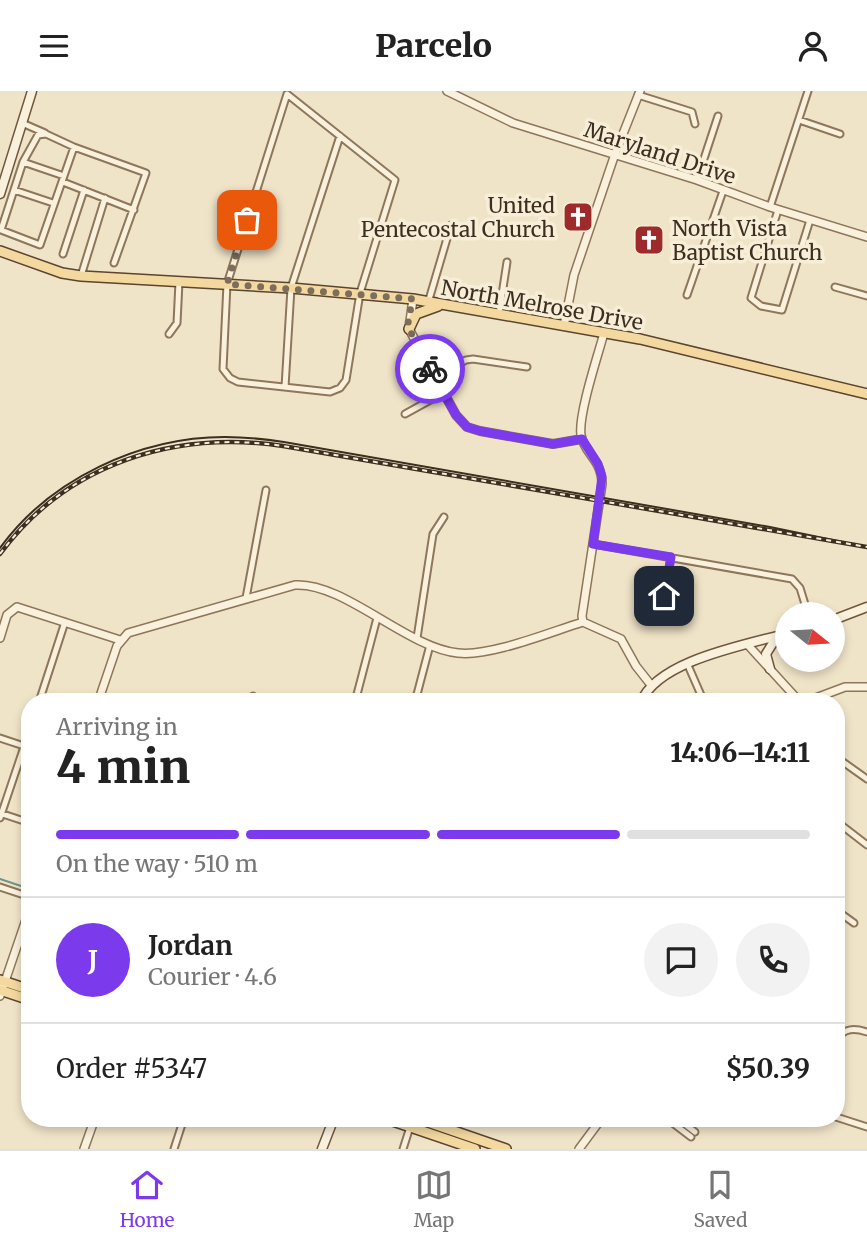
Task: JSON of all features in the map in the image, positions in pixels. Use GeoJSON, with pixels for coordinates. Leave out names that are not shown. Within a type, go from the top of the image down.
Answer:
{"type":"FeatureCollection","features":[{"type":"Feature","properties":{"kind":"main road"},"geometry":{"type":"LineString","coordinates":[[0,194],[32,91]]}},
{"type":"Feature","properties":{"kind":"main road","name":"North Melrose Drive"},"geometry":{"type":"LineString","coordinates":[[0,251],[62,273],[81,276],[291,288],[413,299],[604,333],[867,394]]}},
{"type":"Feature","properties":{"kind":"main road"},"geometry":{"type":"LineString","coordinates":[[409,329],[416,314],[443,305]]}},
{"type":"Feature","properties":{"kind":"main road"},"geometry":{"type":"LineString","coordinates":[[845,615],[867,607]]}},
{"type":"Feature","properties":{"kind":"main road"},"geometry":{"type":"LineString","coordinates":[[646,693],[651,685],[671,670],[775,636]]}},
{"type":"Feature","properties":{"kind":"main road"},"geometry":{"type":"LineString","coordinates":[[770,669],[766,654],[775,639]]}},
{"type":"Feature","properties":{"kind":"main road"},"geometry":{"type":"LineString","coordinates":[[1,988],[21,989]]}},
{"type":"Feature","properties":{"kind":"main road"},"geometry":{"type":"LineString","coordinates":[[1,988],[21,996]]}},
{"type":"Feature","properties":{"kind":"main road"},"geometry":{"type":"LineString","coordinates":[[322,1149],[331,1127]]}},
{"type":"Feature","properties":{"kind":"main road"},"geometry":{"type":"LineString","coordinates":[[423,1127],[475,1149]]}},
{"type":"Feature","properties":{"kind":"main road"},"geometry":{"type":"LineString","coordinates":[[427,1127],[506,1149]]}},
{"type":"Feature","properties":{"kind":"street","name":"Maryland Drive"},"geometry":{"type":"LineString","coordinates":[[447,91],[513,123],[697,180],[723,191],[867,237]]}},
{"type":"Feature","properties":{"kind":"street"},"geometry":{"type":"LineString","coordinates":[[808,91],[751,299],[761,306],[782,310],[810,220]]}},
{"type":"Feature","properties":{"kind":"street"},"geometry":{"type":"LineString","coordinates":[[564,326],[574,275],[639,93],[692,112],[695,124]]}},
{"type":"Feature","properties":{"kind":"street"},"geometry":{"type":"LineString","coordinates":[[287,94],[340,136],[392,176],[395,186],[360,293],[346,380],[340,389],[330,392],[238,382],[230,378],[223,369],[227,284],[287,94]]}},
{"type":"Feature","properties":{"kind":"street"},"geometry":{"type":"LineString","coordinates":[[697,180],[718,116]]}},
{"type":"Feature","properties":{"kind":"street"},"geometry":{"type":"LineString","coordinates":[[799,120],[840,134]]}},
{"type":"Feature","properties":{"kind":"street"},"geometry":{"type":"LineString","coordinates":[[22,123],[74,147],[146,173],[114,263]]}},
{"type":"Feature","properties":{"kind":"street"},"geometry":{"type":"LineString","coordinates":[[46,134],[38,135],[23,162],[1,230],[40,245],[74,147]]}},
{"type":"Feature","properties":{"kind":"street"},"geometry":{"type":"LineString","coordinates":[[285,387],[291,288],[340,136]]}},
{"type":"Feature","properties":{"kind":"street"},"geometry":{"type":"LineString","coordinates":[[23,162],[134,210]]}},
{"type":"Feature","properties":{"kind":"street"},"geometry":{"type":"LineString","coordinates":[[14,190],[53,203]]}},
{"type":"Feature","properties":{"kind":"street"},"geometry":{"type":"LineString","coordinates":[[63,254],[84,190]]}},
{"type":"Feature","properties":{"kind":"street"},"geometry":{"type":"LineString","coordinates":[[687,295],[723,191]]}},
{"type":"Feature","properties":{"kind":"street"},"geometry":{"type":"LineString","coordinates":[[81,276],[105,198]]}},
{"type":"Feature","properties":{"kind":"street"},"geometry":{"type":"LineString","coordinates":[[428,303],[451,225]]}},
{"type":"Feature","properties":{"kind":"street"},"geometry":{"type":"LineString","coordinates":[[499,314],[507,263]]}},
{"type":"Feature","properties":{"kind":"street"},"geometry":{"type":"LineString","coordinates":[[169,334],[177,323],[179,282]]}},
{"type":"Feature","properties":{"kind":"street"},"geometry":{"type":"LineString","coordinates":[[835,287],[867,296]]}},
{"type":"Feature","properties":{"kind":"street"},"geometry":{"type":"LineString","coordinates":[[413,299],[408,320],[409,329],[456,415],[467,427],[553,444],[582,439]]}},
{"type":"Feature","properties":{"kind":"street"},"geometry":{"type":"LineString","coordinates":[[583,622],[602,477],[598,464],[582,439],[582,421],[604,333]]}},
{"type":"Feature","properties":{"kind":"street"},"geometry":{"type":"LineString","coordinates":[[434,377],[473,359],[527,367]]}},
{"type":"Feature","properties":{"kind":"street"},"geometry":{"type":"LineString","coordinates":[[340,389],[345,395]]}},
{"type":"Feature","properties":{"kind":"street"},"geometry":{"type":"LineString","coordinates":[[405,414],[443,393]]}},
{"type":"Feature","properties":{"kind":"street"},"geometry":{"type":"LineString","coordinates":[[246,599],[266,490]]}},
{"type":"Feature","properties":{"kind":"street"},"geometry":{"type":"LineString","coordinates":[[417,638],[433,534],[444,517]]}},
{"type":"Feature","properties":{"kind":"street"},"geometry":{"type":"LineString","coordinates":[[593,544],[792,579],[800,588],[804,602]]}},
{"type":"Feature","properties":{"kind":"street"},"geometry":{"type":"LineString","coordinates":[[664,596],[671,557]]}},
{"type":"Feature","properties":{"kind":"street"},"geometry":{"type":"LineString","coordinates":[[102,693],[120,640],[128,633],[295,585],[310,585],[333,594],[430,645],[455,653],[472,654],[583,622],[621,639],[636,666],[651,685]]}},
{"type":"Feature","properties":{"kind":"street"},"geometry":{"type":"LineString","coordinates":[[0,638],[10,611],[17,607],[120,640]]}},
{"type":"Feature","properties":{"kind":"street"},"geometry":{"type":"LineString","coordinates":[[357,693],[377,618]]}},
{"type":"Feature","properties":{"kind":"street"},"geometry":{"type":"LineString","coordinates":[[42,693],[65,622]]}},
{"type":"Feature","properties":{"kind":"street"},"geometry":{"type":"LineString","coordinates":[[747,644],[794,693]]}},
{"type":"Feature","properties":{"kind":"street"},"geometry":{"type":"LineString","coordinates":[[417,693],[430,645]]}},
{"type":"Feature","properties":{"kind":"street"},"geometry":{"type":"LineString","coordinates":[[687,663],[700,693]]}},
{"type":"Feature","properties":{"kind":"street"},"geometry":{"type":"LineString","coordinates":[[828,693],[845,687],[867,687]]}},
{"type":"Feature","properties":{"kind":"street"},"geometry":{"type":"LineString","coordinates":[[0,738],[21,745]]}},
{"type":"Feature","properties":{"kind":"street"},"geometry":{"type":"LineString","coordinates":[[21,762],[0,815],[21,821]]}},
{"type":"Feature","properties":{"kind":"street"},"geometry":{"type":"LineString","coordinates":[[845,763],[867,779]]}},
{"type":"Feature","properties":{"kind":"street"},"geometry":{"type":"LineString","coordinates":[[845,828],[867,845]]}},
{"type":"Feature","properties":{"kind":"street"},"geometry":{"type":"LineString","coordinates":[[0,887],[21,894]]}},
{"type":"Feature","properties":{"kind":"street"},"geometry":{"type":"LineString","coordinates":[[845,917],[853,923]]}},
{"type":"Feature","properties":{"kind":"street"},"geometry":{"type":"LineString","coordinates":[[1,988],[21,933]]}},
{"type":"Feature","properties":{"kind":"street"},"geometry":{"type":"LineString","coordinates":[[845,1032],[848,1030],[867,1032]]}},
{"type":"Feature","properties":{"kind":"street"},"geometry":{"type":"LineString","coordinates":[[845,1120],[867,1127]]}},
{"type":"Feature","properties":{"kind":"street"},"geometry":{"type":"LineString","coordinates":[[84,1149],[92,1127]]}},
{"type":"Feature","properties":{"kind":"street"},"geometry":{"type":"LineString","coordinates":[[174,1149],[181,1127]]}},
{"type":"Feature","properties":{"kind":"street"},"geometry":{"type":"LineString","coordinates":[[403,1149],[411,1127]]}},
{"type":"Feature","properties":{"kind":"street"},"geometry":{"type":"LineString","coordinates":[[579,1149],[595,1127]]}},
{"type":"Feature","properties":{"kind":"street"},"geometry":{"type":"LineString","coordinates":[[681,1127],[693,1134],[686,1127]]}},
{"type":"Feature","properties":{"kind":"waterway"},"geometry":{"type":"LineString","coordinates":[[0,879],[21,886]]}},
{"type":"Feature","properties":{"kind":"tram line"},"geometry":{"type":"LineString","coordinates":[[0,548],[21,523],[44,502],[99,467],[161,445],[225,437],[284,442],[770,527],[867,547]]}},
{"type":"Feature","properties":{"kind":"railway"},"geometry":{"type":"LineString","coordinates":[[0,554],[27,523],[57,496],[91,476],[126,460],[164,449],[203,443],[243,442],[283,446],[867,547]]}},
{"type":"Feature","properties":{"kind":"way so far"},"geometry":{"type":"LineString","coordinates":[[247,220],[227,284],[413,299],[408,320],[409,329],[430,369]]}},
{"type":"Feature","properties":{"kind":"place","name":"United Pentecostal Church"},"geometry":{"type":"Point","coordinates":[578,217]}},
{"type":"Feature","properties":{"kind":"place","name":"North Vista Baptist Church"},"geometry":{"type":"Point","coordinates":[649,240]}},
{"type":"Feature","properties":{"kind":"route"},"geometry":{"type":"LineString","coordinates":[[430,369],[456,415],[467,427],[553,444],[582,439],[598,464],[603,484],[593,544],[671,557],[664,596]]}}]}
